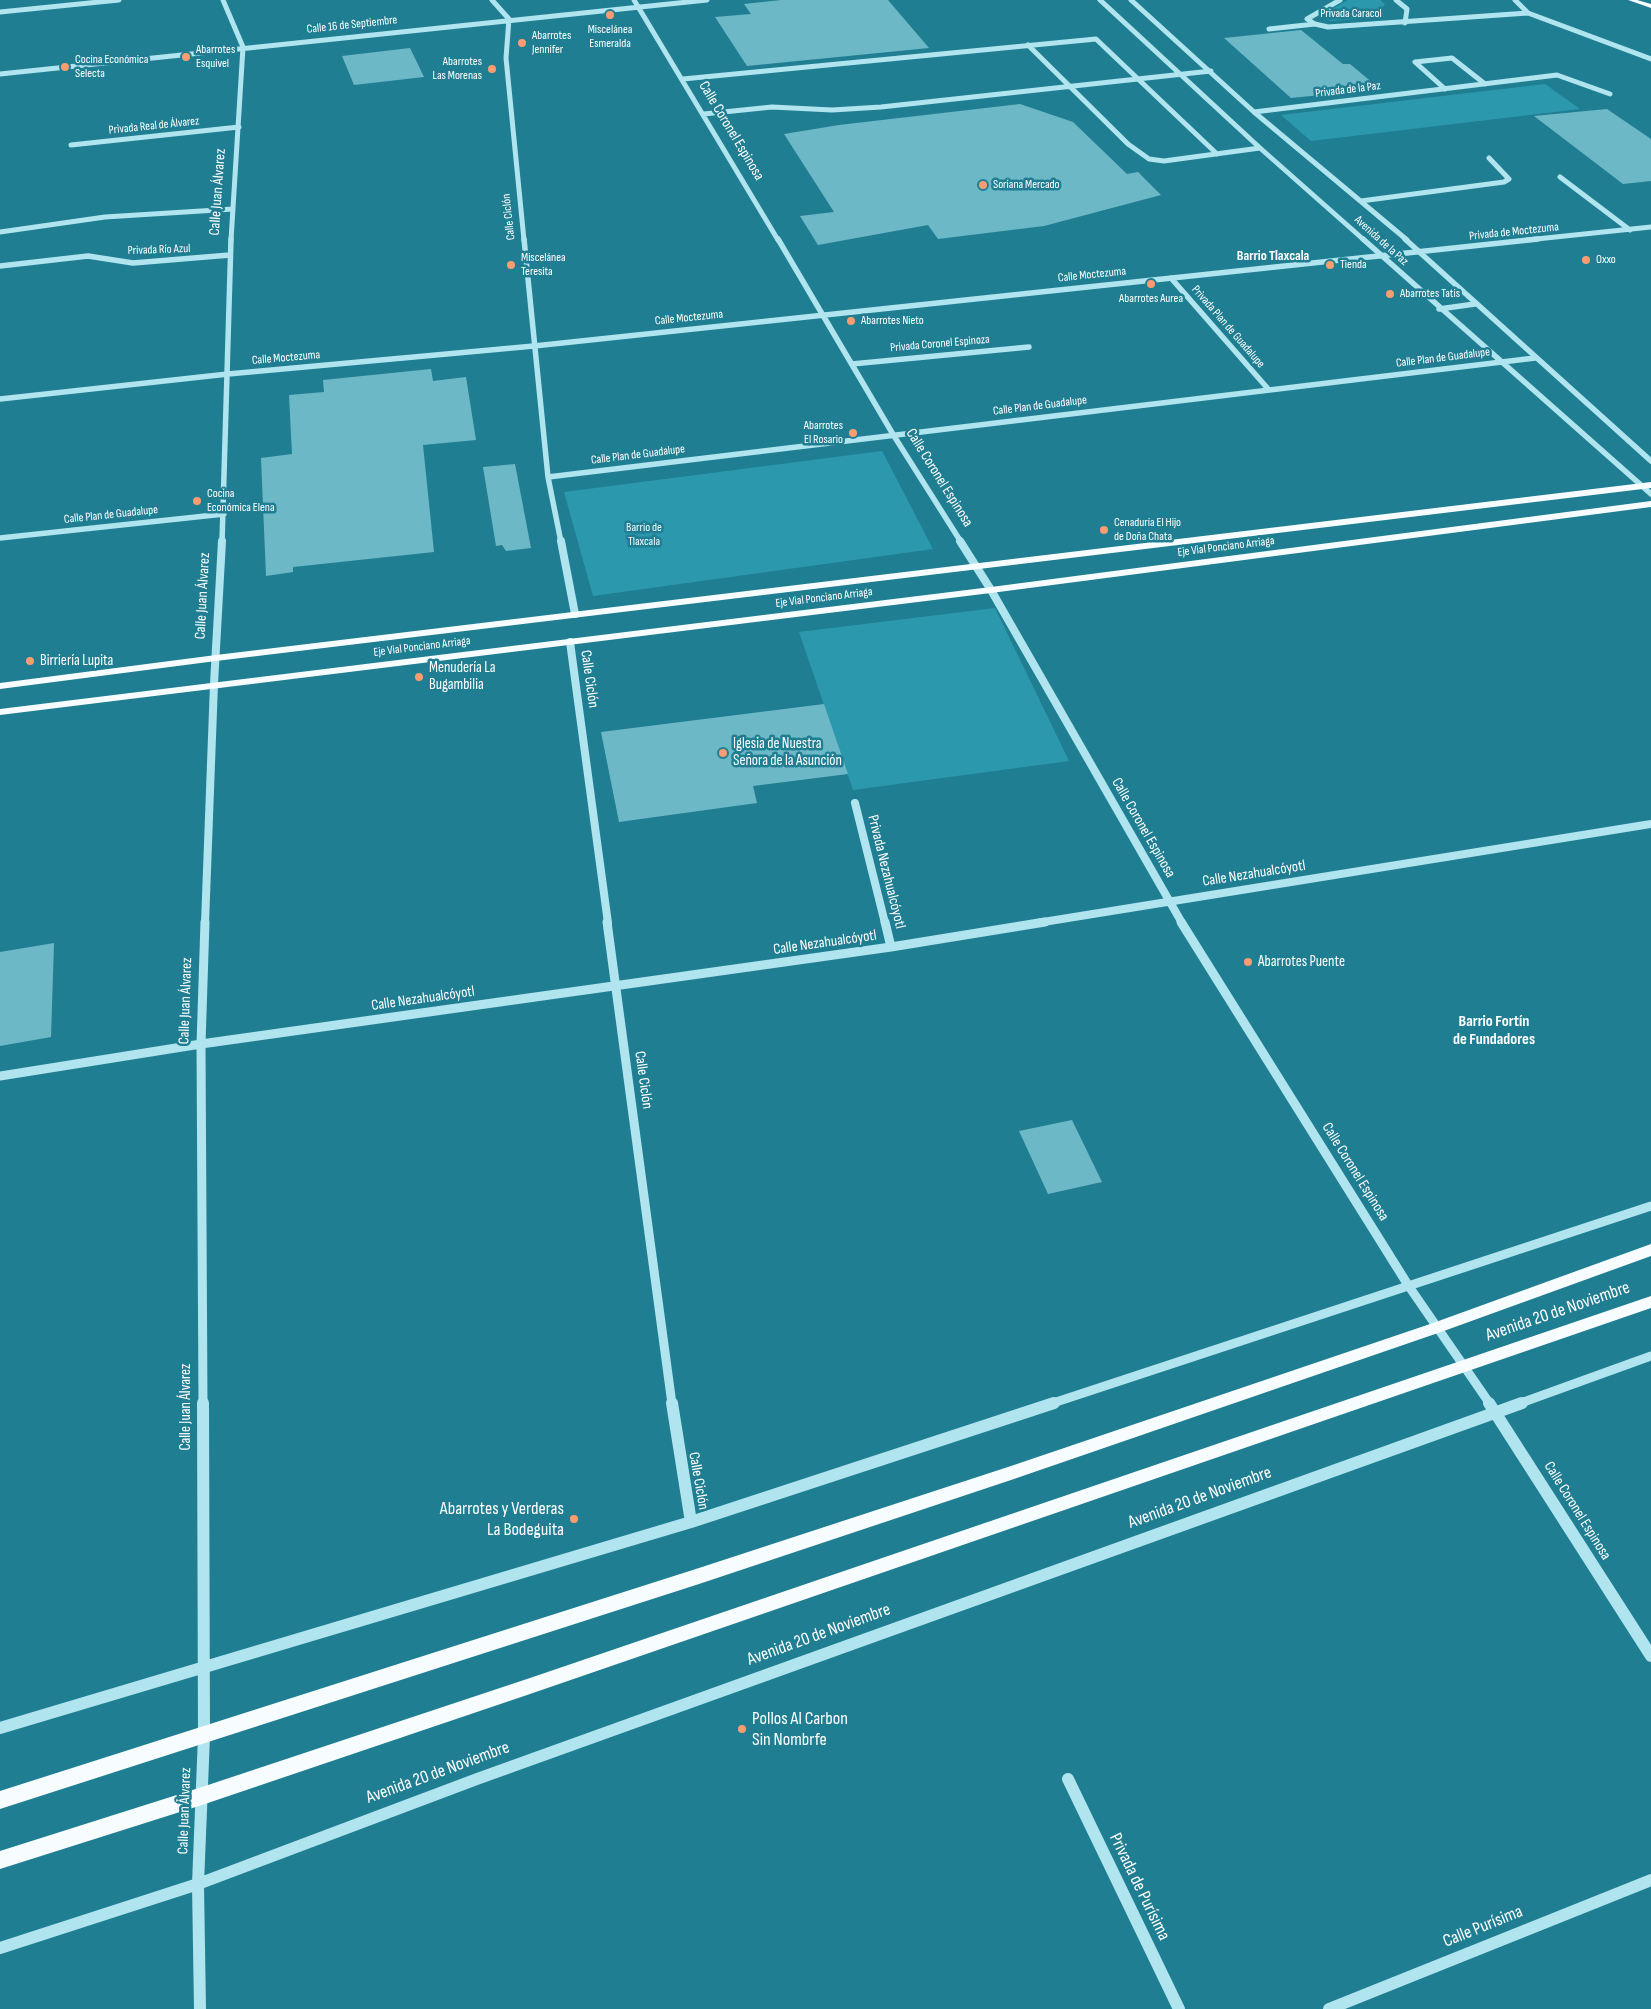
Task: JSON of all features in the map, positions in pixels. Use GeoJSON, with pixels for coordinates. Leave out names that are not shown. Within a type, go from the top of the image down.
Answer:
{"type":"FeatureCollection","features":[{"type":"Feature","properties":{"kind":"main road"},"geometry":{"type":"LineString","coordinates":[[1631,0],[1651,6]]}},
{"type":"Feature","properties":{"kind":"main road","name":"Eje Vial Ponciano Arriaga"},"geometry":{"type":"LineString","coordinates":[[0,686],[574,614],[1646,486]]}},
{"type":"Feature","properties":{"kind":"main road","name":"Eje Vial Ponciano Arriaga"},"geometry":{"type":"LineString","coordinates":[[0,712],[214,684],[991,590],[1651,504]]}},
{"type":"Feature","properties":{"kind":"main road","name":"Avenida 20 de Noviembre"},"geometry":{"type":"LineString","coordinates":[[0,1800],[204,1736],[964,1489],[1436,1328],[1651,1250]]}},
{"type":"Feature","properties":{"kind":"main road","name":"Avenida 20 de Noviembre"},"geometry":{"type":"LineString","coordinates":[[0,1860],[202,1796],[530,1686],[1651,1302]]}},
{"type":"Feature","properties":{"kind":"street"},"geometry":{"type":"LineString","coordinates":[[0,12],[119,0]]}},
{"type":"Feature","properties":{"kind":"street","name":"Calle Juan Álvarez"},"geometry":{"type":"LineString","coordinates":[[200,2009],[198,1884],[204,1736],[202,1667],[201,1044],[214,684],[224,514],[230,255],[243,46],[223,0]]}},
{"type":"Feature","properties":{"kind":"street"},"geometry":{"type":"LineString","coordinates":[[492,0],[509,19]]}},
{"type":"Feature","properties":{"kind":"street","name":"Calle Coronel Espinosa"},"geometry":{"type":"LineString","coordinates":[[634,0],[704,114],[894,436],[977,566],[1168,902],[1408,1285],[1496,1413],[1651,1656]]}},
{"type":"Feature","properties":{"kind":"street","name":"Calle 16 de Septiembre"},"geometry":{"type":"LineString","coordinates":[[0,74],[243,46],[707,0]]}},
{"type":"Feature","properties":{"kind":"street","name":"Avenida de la Paz"},"geometry":{"type":"LineString","coordinates":[[1100,0],[1260,148],[1500,362],[1646,486],[1651,494]]}},
{"type":"Feature","properties":{"kind":"street","name":"Avenida de la Paz"},"geometry":{"type":"LineString","coordinates":[[1131,0],[1254,112],[1422,253],[1475,304],[1651,461]]}},
{"type":"Feature","properties":{"kind":"street","name":"Privada Caracol"},"geometry":{"type":"LineString","coordinates":[[1340,0],[1308,19],[1314,24],[1328,27],[1528,13]]}},
{"type":"Feature","properties":{"kind":"street","name":"Privada Caracol"},"geometry":{"type":"LineString","coordinates":[[1396,0],[1407,9],[1405,23]]}},
{"type":"Feature","properties":{"kind":"street","name":"Privada Caracol"},"geometry":{"type":"LineString","coordinates":[[1515,0],[1528,13],[1651,59]]}},
{"type":"Feature","properties":{"kind":"street","name":"Calle Ciclón"},"geometry":{"type":"LineString","coordinates":[[509,19],[506,58],[548,477],[574,614]]}},
{"type":"Feature","properties":{"kind":"street"},"geometry":{"type":"LineString","coordinates":[[1269,29],[1314,24]]}},
{"type":"Feature","properties":{"kind":"street"},"geometry":{"type":"LineString","coordinates":[[683,79],[1096,39],[1217,154]]}},
{"type":"Feature","properties":{"kind":"street"},"geometry":{"type":"LineString","coordinates":[[1028,45],[1128,144],[1149,159],[1164,161],[1260,148]]}},
{"type":"Feature","properties":{"kind":"street"},"geometry":{"type":"LineString","coordinates":[[1445,88],[1415,62],[1452,58],[1485,84]]}},
{"type":"Feature","properties":{"kind":"street"},"geometry":{"type":"LineString","coordinates":[[704,114],[772,107],[832,110],[881,108],[1211,71]]}},
{"type":"Feature","properties":{"kind":"street","name":"Privada de la Paz"},"geometry":{"type":"LineString","coordinates":[[1254,112],[1557,75],[1610,94]]}},
{"type":"Feature","properties":{"kind":"street","name":"Privada Real de Álvarez"},"geometry":{"type":"LineString","coordinates":[[71,145],[239,127]]}},
{"type":"Feature","properties":{"kind":"street"},"geometry":{"type":"LineString","coordinates":[[1361,201],[1504,182],[1510,178],[1489,158]]}},
{"type":"Feature","properties":{"kind":"street"},"geometry":{"type":"LineString","coordinates":[[1560,177],[1630,230]]}},
{"type":"Feature","properties":{"kind":"street"},"geometry":{"type":"LineString","coordinates":[[0,232],[105,217],[233,208]]}},
{"type":"Feature","properties":{"kind":"street","name":"Privada de Moctezuma"},"geometry":{"type":"LineString","coordinates":[[1380,255],[1422,253],[1651,227]]}},
{"type":"Feature","properties":{"kind":"street","name":"Privada Río Azul"},"geometry":{"type":"LineString","coordinates":[[0,266],[88,256],[133,263],[230,255]]}},
{"type":"Feature","properties":{"kind":"street","name":"Calle Moctezuma"},"geometry":{"type":"LineString","coordinates":[[0,398],[228,374],[534,346],[1380,255]]}},
{"type":"Feature","properties":{"kind":"street","name":"Privada Plan de Guadalupe"},"geometry":{"type":"LineString","coordinates":[[1171,278],[1269,390]]}},
{"type":"Feature","properties":{"kind":"street"},"geometry":{"type":"LineString","coordinates":[[1439,308],[1475,304]]}},
{"type":"Feature","properties":{"kind":"street","name":"Privada Coronel Espinoza"},"geometry":{"type":"LineString","coordinates":[[852,364],[1029,348]]}},
{"type":"Feature","properties":{"kind":"street","name":"Calle Plan de Guadalupe"},"geometry":{"type":"LineString","coordinates":[[548,477],[1536,358]]}},
{"type":"Feature","properties":{"kind":"street","name":"Calle Plan de Guadalupe"},"geometry":{"type":"LineString","coordinates":[[0,538],[224,514]]}},
{"type":"Feature","properties":{"kind":"street","name":"Calle Ciclón"},"geometry":{"type":"LineString","coordinates":[[570,642],[680,1464],[691,1522]]}},
{"type":"Feature","properties":{"kind":"street","name":"Privada Nezahualcóyotl"},"geometry":{"type":"LineString","coordinates":[[855,804],[891,948]]}},
{"type":"Feature","properties":{"kind":"street","name":"Calle Nezahualcóyotl"},"geometry":{"type":"LineString","coordinates":[[0,1076],[201,1044],[891,948],[1651,824]]}},
{"type":"Feature","properties":{"kind":"street"},"geometry":{"type":"LineString","coordinates":[[0,1728],[691,1522],[1651,1206]]}},
{"type":"Feature","properties":{"kind":"street","name":"Avenida 20 de Noviembre"},"geometry":{"type":"LineString","coordinates":[[0,1948],[198,1884],[476,1779],[1651,1356]]}},
{"type":"Feature","properties":{"kind":"street","name":"Privada de Purísima"},"geometry":{"type":"LineString","coordinates":[[1068,1779],[1179,2009]]}},
{"type":"Feature","properties":{"kind":"street","name":"Calle Purísima"},"geometry":{"type":"LineString","coordinates":[[1328,2009],[1651,1880]]}},
{"type":"Feature","properties":{"kind":"green space"},"geometry":{"type":"Polygon","coordinates":[[[1348,0],[1380,0],[1385,4],[1381,9],[1384,17],[1331,21],[1318,17],[1348,0]]]}},
{"type":"Feature","properties":{"kind":"green space"},"geometry":{"type":"Polygon","coordinates":[[[1545,84],[1580,109],[1311,141],[1281,115],[1545,84]]]}},
{"type":"Feature","properties":{"kind":"green space","name":"Barrio de Tlaxcala"},"geometry":{"type":"Polygon","coordinates":[[[882,451],[933,549],[593,596],[564,492],[882,451]]]}},
{"type":"Feature","properties":{"kind":"green space"},"geometry":{"type":"Polygon","coordinates":[[[995,608],[1069,761],[853,790],[799,632],[995,608]]]}},
{"type":"Feature","properties":{"kind":"building"},"geometry":{"type":"Polygon","coordinates":[[[781,0],[888,0],[929,48],[747,66],[715,17],[751,14],[744,4],[781,0]]]}},
{"type":"Feature","properties":{"kind":"building"},"geometry":{"type":"Polygon","coordinates":[[[1301,30],[1343,64],[1350,64],[1380,89],[1291,98],[1224,38],[1301,30]]]}},
{"type":"Feature","properties":{"kind":"building"},"geometry":{"type":"Polygon","coordinates":[[[410,48],[424,77],[354,85],[342,56],[410,48]]]}},
{"type":"Feature","properties":{"kind":"building","name":"Soriana Mercado"},"geometry":{"type":"Polygon","coordinates":[[[1020,104],[1073,122],[1127,174],[1138,172],[1161,195],[1044,226],[938,239],[928,225],[818,245],[800,216],[834,212],[784,134],[839,125],[1020,104]]]}},
{"type":"Feature","properties":{"kind":"building"},"geometry":{"type":"Polygon","coordinates":[[[1607,109],[1651,139],[1651,181],[1623,184],[1534,116],[1607,109]]]}},
{"type":"Feature","properties":{"kind":"building"},"geometry":{"type":"Polygon","coordinates":[[[431,369],[433,381],[466,377],[476,440],[423,445],[434,552],[293,567],[293,572],[266,576],[261,458],[292,454],[289,395],[324,392],[323,380],[431,369]]]}},
{"type":"Feature","properties":{"kind":"building"},"geometry":{"type":"Polygon","coordinates":[[[515,464],[531,548],[506,551],[502,545],[496,546],[483,467],[515,464]]]}},
{"type":"Feature","properties":{"kind":"building","name":"Iglesia de Nuestra Señora de la Asunción"},"geometry":{"type":"Polygon","coordinates":[[[824,704],[848,774],[753,786],[757,803],[619,822],[601,732],[824,704]]]}},
{"type":"Feature","properties":{"kind":"building"},"geometry":{"type":"Polygon","coordinates":[[[54,943],[51,1037],[0,1046],[0,952],[54,943]]]}},
{"type":"Feature","properties":{"kind":"building"},"geometry":{"type":"Polygon","coordinates":[[[1072,1120],[1102,1182],[1048,1194],[1019,1131],[1072,1120]]]}},
{"type":"Feature","properties":{"kind":"place","name":"Miscelánea Esmeralda"},"geometry":{"type":"Point","coordinates":[610,15]}},
{"type":"Feature","properties":{"kind":"place","name":"Abarrotes Jennifer"},"geometry":{"type":"Point","coordinates":[522,43]}},
{"type":"Feature","properties":{"kind":"place","name":"Abarrotes Esquivel"},"geometry":{"type":"Point","coordinates":[186,57]}},
{"type":"Feature","properties":{"kind":"place","name":"Cocina Económica Selecta"},"geometry":{"type":"Point","coordinates":[65,67]}},
{"type":"Feature","properties":{"kind":"place","name":"Abarrotes Las Morenas"},"geometry":{"type":"Point","coordinates":[492,69]}},
{"type":"Feature","properties":{"kind":"place","name":"Soriana Mercado"},"geometry":{"type":"Point","coordinates":[983,185]}},
{"type":"Feature","properties":{"kind":"place","name":"Oxxo"},"geometry":{"type":"Point","coordinates":[1586,260]}},
{"type":"Feature","properties":{"kind":"place","name":"Miscelánea Teresita"},"geometry":{"type":"Point","coordinates":[511,265]}},
{"type":"Feature","properties":{"kind":"place","name":"Tienda"},"geometry":{"type":"Point","coordinates":[1330,265]}},
{"type":"Feature","properties":{"kind":"place","name":"Abarrotes Aurea"},"geometry":{"type":"Point","coordinates":[1151,284]}},
{"type":"Feature","properties":{"kind":"place","name":"Abarrotes Tatis"},"geometry":{"type":"Point","coordinates":[1390,294]}},
{"type":"Feature","properties":{"kind":"place","name":"Abarrotes Nieto"},"geometry":{"type":"Point","coordinates":[851,321]}},
{"type":"Feature","properties":{"kind":"place","name":"Abarrotes El Rosario"},"geometry":{"type":"Point","coordinates":[853,433]}},
{"type":"Feature","properties":{"kind":"place","name":"Cocina Económica Elena"},"geometry":{"type":"Point","coordinates":[197,501]}},
{"type":"Feature","properties":{"kind":"place","name":"Cenaduría El Hijo de Doña Chata"},"geometry":{"type":"Point","coordinates":[1104,530]}},
{"type":"Feature","properties":{"kind":"place","name":"Birriería Lupita"},"geometry":{"type":"Point","coordinates":[30,661]}},
{"type":"Feature","properties":{"kind":"place","name":"Menudería La Bugambilia"},"geometry":{"type":"Point","coordinates":[419,677]}},
{"type":"Feature","properties":{"kind":"place","name":"Iglesia de Nuestra Señora de la Asunción"},"geometry":{"type":"Point","coordinates":[723,753]}},
{"type":"Feature","properties":{"kind":"place","name":"Abarrotes Puente"},"geometry":{"type":"Point","coordinates":[1248,962]}},
{"type":"Feature","properties":{"kind":"place","name":"Abarrotes y Verderas La Bodeguita"},"geometry":{"type":"Point","coordinates":[574,1519]}},
{"type":"Feature","properties":{"kind":"place","name":"Pollos Al Carbon Sin Nombrfe"},"geometry":{"type":"Point","coordinates":[742,1729]}},
{"type":"Feature","properties":{"kind":"district","name":"Barrio Tlaxcala"},"geometry":{"type":"Point","coordinates":[1273,256]}},
{"type":"Feature","properties":{"kind":"district","name":"Barrio Fortín de Fundadores"},"geometry":{"type":"Point","coordinates":[1494,1031]}}]}
